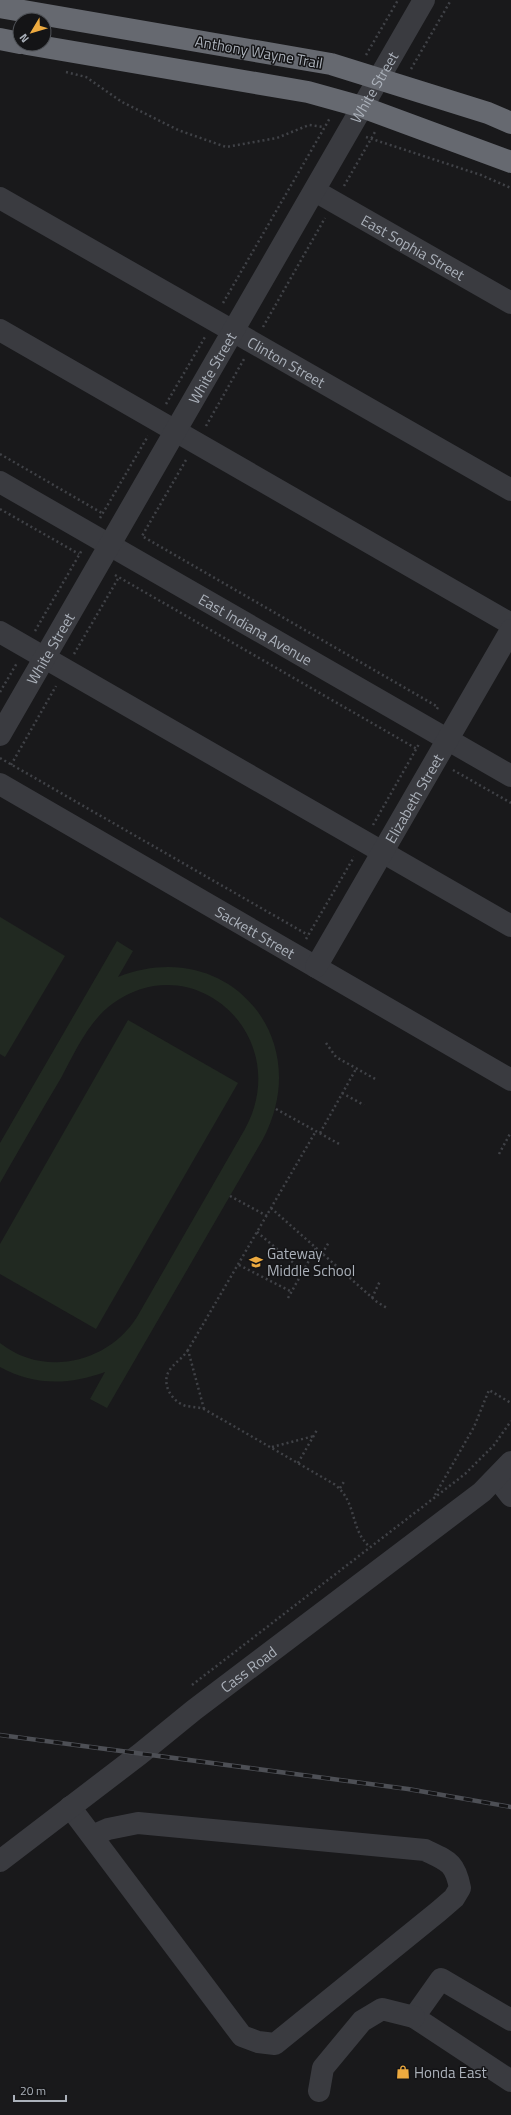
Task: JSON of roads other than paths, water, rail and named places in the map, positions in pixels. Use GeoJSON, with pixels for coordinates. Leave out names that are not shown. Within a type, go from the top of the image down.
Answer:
{"type":"FeatureCollection","features":[{"type":"Feature","properties":{"kind":"highway","name":"Anthony Wayne Trail"},"geometry":{"type":"LineString","coordinates":[[0,7],[331,64],[488,113],[511,123]]}},
{"type":"Feature","properties":{"kind":"highway"},"geometry":{"type":"LineString","coordinates":[[0,40],[12,42]]}},
{"type":"Feature","properties":{"kind":"highway","name":"Anthony Wayne Trail"},"geometry":{"type":"LineString","coordinates":[[52,48],[308,92],[362,107],[511,162]]}},
{"type":"Feature","properties":{"kind":"street","name":"White Street"},"geometry":{"type":"LineString","coordinates":[[0,735],[424,0]]}},
{"type":"Feature","properties":{"kind":"street","name":"East Sophia Street"},"geometry":{"type":"LineString","coordinates":[[314,191],[511,303]]}},
{"type":"Feature","properties":{"kind":"street","name":"Clinton Street"},"geometry":{"type":"LineString","coordinates":[[0,198],[511,490]]}},
{"type":"Feature","properties":{"kind":"street"},"geometry":{"type":"LineString","coordinates":[[0,330],[511,624]]}},
{"type":"Feature","properties":{"kind":"street","name":"East Indiana Avenue"},"geometry":{"type":"LineString","coordinates":[[0,482],[511,776]]}},
{"type":"Feature","properties":{"kind":"street","name":"Elizabeth Street"},"geometry":{"type":"LineString","coordinates":[[316,967],[511,630]]}},
{"type":"Feature","properties":{"kind":"street"},"geometry":{"type":"LineString","coordinates":[[0,632],[384,851],[511,926]]}},
{"type":"Feature","properties":{"kind":"street","name":"Sackett Street"},"geometry":{"type":"LineString","coordinates":[[0,784],[511,1080]]}},
{"type":"Feature","properties":{"kind":"street"},"geometry":{"type":"LineString","coordinates":[[504,1470],[511,1496]]}},
{"type":"Feature","properties":{"kind":"street","name":"Cass Road"},"geometry":{"type":"LineString","coordinates":[[0,1861],[194,1710],[476,1496],[504,1470]]}},
{"type":"Feature","properties":{"kind":"street"},"geometry":{"type":"LineString","coordinates":[[70,1807],[242,2036],[258,2042],[275,2044],[439,1911],[454,1898],[460,1888],[457,1870],[443,1859],[425,1850],[138,1823],[108,1829],[92,1836]]}},
{"type":"Feature","properties":{"kind":"street"},"geometry":{"type":"LineString","coordinates":[[414,2018],[441,1979],[511,2020]]}},
{"type":"Feature","properties":{"kind":"street"},"geometry":{"type":"LineString","coordinates":[[319,2091],[323,2068],[362,2021],[382,2009],[414,2018],[511,2081]]}},
{"type":"Feature","properties":{"kind":"railway"},"geometry":{"type":"LineString","coordinates":[[0,1735],[408,1789],[511,1807]]}},
{"type":"Feature","properties":{"kind":"place","name":"Gateway Middle School"},"geometry":{"type":"Point","coordinates":[256,1262]}},
{"type":"Feature","properties":{"kind":"place","name":"Honda East"},"geometry":{"type":"Point","coordinates":[403,2072]}}]}
